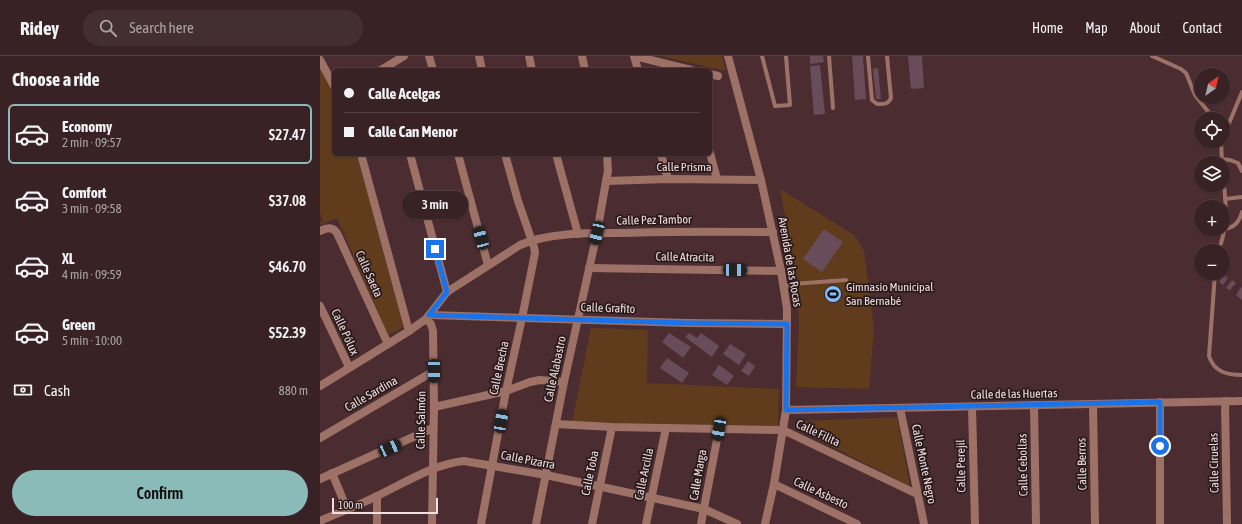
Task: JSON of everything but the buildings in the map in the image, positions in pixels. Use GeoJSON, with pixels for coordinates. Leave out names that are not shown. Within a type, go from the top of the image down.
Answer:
{"type":"FeatureCollection","features":[{"type":"Feature","properties":{"kind":"street"},"geometry":{"type":"LineString","coordinates":[[386,68],[404,56]]}},
{"type":"Feature","properties":{"kind":"street"},"geometry":{"type":"LineString","coordinates":[[429,56],[433,68]]}},
{"type":"Feature","properties":{"kind":"street"},"geometry":{"type":"LineString","coordinates":[[479,56],[482,68]]}},
{"type":"Feature","properties":{"kind":"street"},"geometry":{"type":"LineString","coordinates":[[528,56],[531,68]]}},
{"type":"Feature","properties":{"kind":"street"},"geometry":{"type":"LineString","coordinates":[[582,56],[585,68]]}},
{"type":"Feature","properties":{"kind":"street"},"geometry":{"type":"LineString","coordinates":[[634,56],[681,68]]}},
{"type":"Feature","properties":{"kind":"street"},"geometry":{"type":"LineString","coordinates":[[634,56],[637,68]]}},
{"type":"Feature","properties":{"kind":"street","name":"Avenida de las Rocas"},"geometry":{"type":"LineString","coordinates":[[728,56],[762,180],[781,271],[787,309],[786,410],[774,484],[765,524]]}},
{"type":"Feature","properties":{"kind":"street"},"geometry":{"type":"LineString","coordinates":[[320,60],[332,82]]}},
{"type":"Feature","properties":{"kind":"street"},"geometry":{"type":"LineString","coordinates":[[712,74],[718,76]]}},
{"type":"Feature","properties":{"kind":"street"},"geometry":{"type":"LineString","coordinates":[[362,156],[409,331]]}},
{"type":"Feature","properties":{"kind":"street"},"geometry":{"type":"LineString","coordinates":[[411,156],[447,292]]}},
{"type":"Feature","properties":{"kind":"street"},"geometry":{"type":"LineString","coordinates":[[459,156],[488,265]]}},
{"type":"Feature","properties":{"kind":"street","name":"Calle Brecha"},"geometry":{"type":"LineString","coordinates":[[481,524],[506,391],[535,253],[518,202],[506,156]]}},
{"type":"Feature","properties":{"kind":"street"},"geometry":{"type":"LineString","coordinates":[[557,156],[578,234]]}},
{"type":"Feature","properties":{"kind":"street","name":"Calle Alabastro"},"geometry":{"type":"LineString","coordinates":[[536,524],[564,382],[597,233],[608,171],[607,156]]}},
{"type":"Feature","properties":{"kind":"street"},"geometry":{"type":"LineString","coordinates":[[662,156],[668,179]]}},
{"type":"Feature","properties":{"kind":"street"},"geometry":{"type":"LineString","coordinates":[[711,156],[717,179]]}},
{"type":"Feature","properties":{"kind":"street","name":"Calle Prisma"},"geometry":{"type":"LineString","coordinates":[[606,181],[668,179],[762,180]]}},
{"type":"Feature","properties":{"kind":"street","name":"Calle Saeta"},"geometry":{"type":"LineString","coordinates":[[320,231],[331,228],[338,233],[388,344]]}},
{"type":"Feature","properties":{"kind":"street","name":"Calle Pez Tambor"},"geometry":{"type":"LineString","coordinates":[[320,386],[409,331],[427,317],[447,292],[520,245],[531,240],[597,233],[680,231],[773,232]]}},
{"type":"Feature","properties":{"kind":"street","name":"Calle Atracita"},"geometry":{"type":"LineString","coordinates":[[589,268],[781,271]]}},
{"type":"Feature","properties":{"kind":"street","name":"Calle Pólux"},"geometry":{"type":"LineString","coordinates":[[320,306],[349,367]]}},
{"type":"Feature","properties":{"kind":"street","name":"Calle Grafito"},"geometry":{"type":"LineString","coordinates":[[427,317],[787,324]]}},
{"type":"Feature","properties":{"kind":"street","name":"Calle Salmón"},"geometry":{"type":"LineString","coordinates":[[427,317],[433,331],[434,371],[432,524]]}},
{"type":"Feature","properties":{"kind":"street","name":"Calle Sardina"},"geometry":{"type":"LineString","coordinates":[[320,438],[434,371]]}},
{"type":"Feature","properties":{"kind":"street"},"geometry":{"type":"LineString","coordinates":[[434,407],[506,391],[540,380],[564,382]]}},
{"type":"Feature","properties":{"kind":"street","name":"Calle Ciruelas"},"geometry":{"type":"LineString","coordinates":[[1225,401],[1227,524]]}},
{"type":"Feature","properties":{"kind":"street","name":"Calle de las Huertas"},"geometry":{"type":"LineString","coordinates":[[786,410],[1242,401]]}},
{"type":"Feature","properties":{"kind":"street"},"geometry":{"type":"LineString","coordinates":[[1160,402],[1160,524]]}},
{"type":"Feature","properties":{"kind":"street","name":"Calle Berros"},"geometry":{"type":"LineString","coordinates":[[1093,404],[1095,524]]}},
{"type":"Feature","properties":{"kind":"street","name":"Calle Cebollas"},"geometry":{"type":"LineString","coordinates":[[1034,406],[1036,524]]}},
{"type":"Feature","properties":{"kind":"street","name":"Calle Perejil"},"geometry":{"type":"LineString","coordinates":[[972,407],[975,524]]}},
{"type":"Feature","properties":{"kind":"street","name":"Calle Monte Negro"},"geometry":{"type":"LineString","coordinates":[[900,408],[924,524]]}},
{"type":"Feature","properties":{"kind":"street","name":"Calle Filita"},"geometry":{"type":"LineString","coordinates":[[556,424],[612,427],[783,430],[917,494]]}},
{"type":"Feature","properties":{"kind":"street","name":"Calle Toba"},"geometry":{"type":"LineString","coordinates":[[592,524],[612,427]]}},
{"type":"Feature","properties":{"kind":"street"},"geometry":{"type":"LineString","coordinates":[[320,478],[433,428]]}},
{"type":"Feature","properties":{"kind":"street","name":"Calle Arcilla"},"geometry":{"type":"LineString","coordinates":[[646,524],[666,428]]}},
{"type":"Feature","properties":{"kind":"street","name":"Calle Marga"},"geometry":{"type":"LineString","coordinates":[[701,524],[719,429]]}},
{"type":"Feature","properties":{"kind":"street","name":"Calle Pizarra"},"geometry":{"type":"LineString","coordinates":[[320,521],[433,469],[464,461],[546,475],[704,509],[737,524]]}},
{"type":"Feature","properties":{"kind":"street"},"geometry":{"type":"LineString","coordinates":[[332,474],[347,509]]}},
{"type":"Feature","properties":{"kind":"street","name":"Calle Asbesto"},"geometry":{"type":"LineString","coordinates":[[774,484],[857,524]]}},
{"type":"Feature","properties":{"kind":"street"},"geometry":{"type":"LineString","coordinates":[[377,496],[377,524]]}},
{"type":"Feature","properties":{"kind":"lane"},"geometry":{"type":"LineString","coordinates":[[762,56],[775,106],[790,105],[786,56]]}},
{"type":"Feature","properties":{"kind":"lane"},"geometry":{"type":"LineString","coordinates":[[829,56],[833,108]]}},
{"type":"Feature","properties":{"kind":"lane"},"geometry":{"type":"LineString","coordinates":[[868,56],[872,100],[877,104],[886,104],[890,102],[891,98],[887,56]]}},
{"type":"Feature","properties":{"kind":"lane"},"geometry":{"type":"LineString","coordinates":[[1152,56],[1181,68],[1186,73],[1195,95],[1208,112]]}},
{"type":"Feature","properties":{"kind":"lane"},"geometry":{"type":"LineString","coordinates":[[1230,121],[1242,92]]}},
{"type":"Feature","properties":{"kind":"lane"},"geometry":{"type":"LineString","coordinates":[[1230,160],[1238,163],[1242,171]]}},
{"type":"Feature","properties":{"kind":"lane"},"geometry":{"type":"LineString","coordinates":[[1224,192],[1225,200],[1242,197]]}},
{"type":"Feature","properties":{"kind":"lane"},"geometry":{"type":"LineString","coordinates":[[1230,228],[1238,222],[1242,212]]}},
{"type":"Feature","properties":{"kind":"lane"},"geometry":{"type":"LineString","coordinates":[[784,287],[793,284],[846,280]]}},
{"type":"Feature","properties":{"kind":"lane"},"geometry":{"type":"LineString","coordinates":[[1214,280],[1209,350],[1210,360],[1212,365],[1222,372],[1242,375]]}},
{"type":"Feature","properties":{"kind":"shaded area"},"geometry":{"type":"Polygon","coordinates":[[[660,56],[722,56],[726,71],[660,56]]]}},
{"type":"Feature","properties":{"kind":"shaded area"},"geometry":{"type":"Polygon","coordinates":[[[320,68],[332,89],[332,156],[358,156],[404,327],[388,335],[337,218],[320,225],[323,221],[320,214],[320,68]]]}},
{"type":"Feature","properties":{"kind":"shaded area","name":"Gimnasio Municipal San Bernabé"},"geometry":{"type":"Polygon","coordinates":[[[780,189],[854,235],[864,251],[874,328],[869,389],[796,387],[799,323],[795,265],[780,189]]]}},
{"type":"Feature","properties":{"kind":"shaded area"},"geometry":{"type":"Polygon","coordinates":[[[591,328],[648,330],[647,383],[779,389],[778,426],[572,422],[591,328]]]}},
{"type":"Feature","properties":{"kind":"shaded area"},"geometry":{"type":"Polygon","coordinates":[[[897,417],[910,486],[799,430],[802,421],[897,417]]]}},
{"type":"Feature","properties":{"kind":"place","name":"Gimnasio Municipal San Bernabé"},"geometry":{"type":"Point","coordinates":[833,294]}},
{"type":"Feature","properties":{"kind":"route"},"geometry":{"type":"LineString","coordinates":[[435,249],[447,292],[429,315],[687,323],[787,324],[786,410],[1160,402],[1160,446]]}}]}
